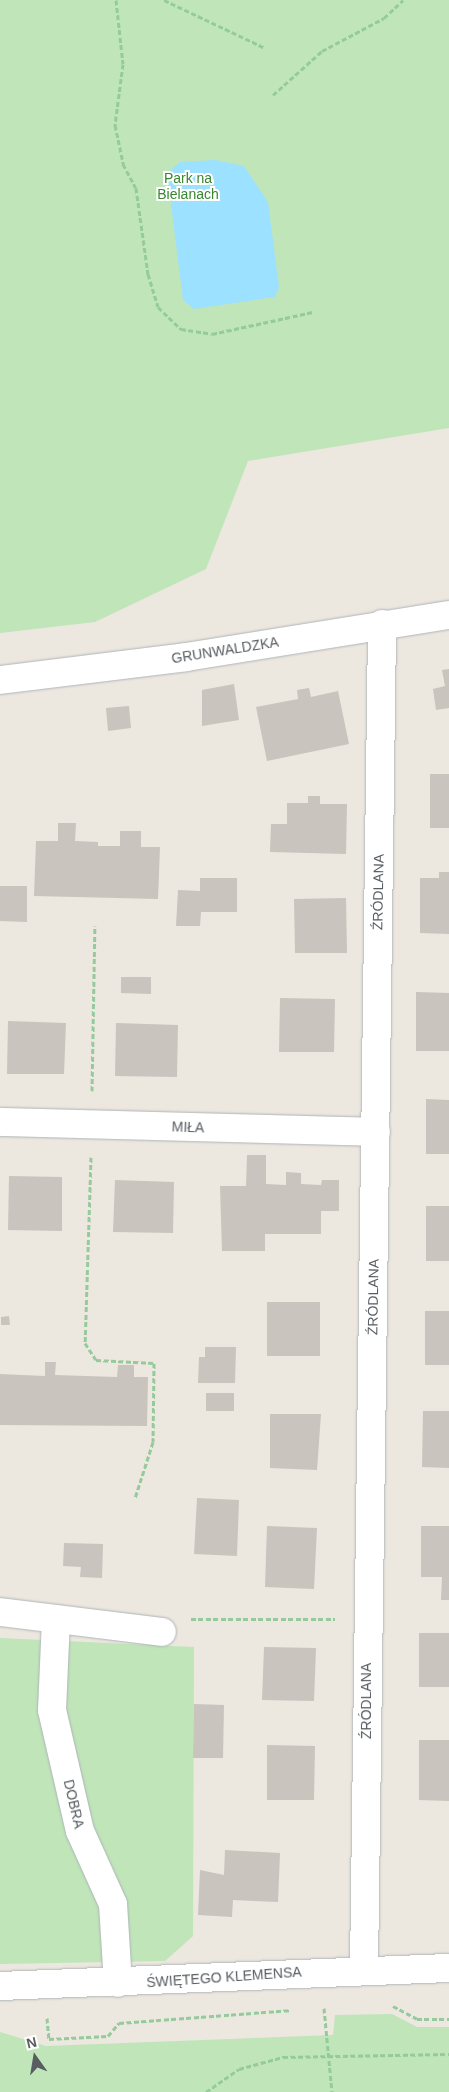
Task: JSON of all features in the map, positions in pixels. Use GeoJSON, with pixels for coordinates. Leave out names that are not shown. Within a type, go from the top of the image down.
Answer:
{"type":"FeatureCollection","features":[{"type":"Feature","properties":{"kind":"street","name":"GRUNWALDZKA"},"geometry":{"type":"LineString","coordinates":[[0,680],[186,657],[449,614]]}},
{"type":"Feature","properties":{"kind":"street","name":"ŹRÓDLANA"},"geometry":{"type":"LineString","coordinates":[[364,1970],[367,1620],[376,1132],[382,624]]}},
{"type":"Feature","properties":{"kind":"street","name":"MIŁA"},"geometry":{"type":"LineString","coordinates":[[0,1122],[376,1132]]}},
{"type":"Feature","properties":{"kind":"street"},"geometry":{"type":"LineString","coordinates":[[0,1612],[162,1632]]}},
{"type":"Feature","properties":{"kind":"street","name":"DOBRA"},"geometry":{"type":"LineString","coordinates":[[56,1619],[52,1710],[80,1831],[113,1904],[118,1983]]}},
{"type":"Feature","properties":{"kind":"street","name":"ŚWIĘTEGO KLEMENSA"},"geometry":{"type":"LineString","coordinates":[[0,1986],[118,1983],[364,1970],[449,1968]]}},
{"type":"Feature","properties":{"kind":"path"},"geometry":{"type":"LineString","coordinates":[[116,0],[123,64],[115,125],[122,164],[136,188],[148,274],[158,307],[181,329],[212,334],[313,312]]}},
{"type":"Feature","properties":{"kind":"path"},"geometry":{"type":"LineString","coordinates":[[164,0],[265,48]]}},
{"type":"Feature","properties":{"kind":"path"},"geometry":{"type":"LineString","coordinates":[[273,95],[322,51],[384,18],[404,0]]}},
{"type":"Feature","properties":{"kind":"path"},"geometry":{"type":"LineString","coordinates":[[92,1101],[95,926]]}},
{"type":"Feature","properties":{"kind":"path"},"geometry":{"type":"LineString","coordinates":[[91,1154],[85,1343],[96,1360],[154,1362],[153,1442],[135,1498]]}},
{"type":"Feature","properties":{"kind":"path"},"geometry":{"type":"LineString","coordinates":[[185,1619],[367,1620]]}},
{"type":"Feature","properties":{"kind":"path"},"geometry":{"type":"LineString","coordinates":[[45,1985],[49,2039],[108,2036],[119,2023],[296,2010]]}},
{"type":"Feature","properties":{"kind":"path"},"geometry":{"type":"LineString","coordinates":[[385,2006],[395,2006],[417,2019],[449,2019]]}},
{"type":"Feature","properties":{"kind":"path"},"geometry":{"type":"LineString","coordinates":[[325,2008],[332,2092]]}},
{"type":"Feature","properties":{"kind":"path"},"geometry":{"type":"LineString","coordinates":[[315,2009],[335,2008]]}},
{"type":"Feature","properties":{"kind":"path"},"geometry":{"type":"LineString","coordinates":[[206,2092],[240,2069],[268,2060],[329,2056],[449,2054]]}},
{"type":"Feature","properties":{"kind":"green space","name":"Park na Bielanach"},"geometry":{"type":"Polygon","coordinates":[[[0,0],[449,0],[449,428],[248,461],[206,569],[95,622],[0,633],[0,0]]]}},
{"type":"Feature","properties":{"kind":"green space"},"geometry":{"type":"Polygon","coordinates":[[[0,1638],[194,1647],[193,1936],[165,1961],[0,1964],[0,1638]]]}},
{"type":"Feature","properties":{"kind":"green space"},"geometry":{"type":"Polygon","coordinates":[[[392,2014],[417,2027],[449,2027],[449,2092],[0,2092],[0,2032],[46,2046],[333,2035],[335,2015],[392,2014]]]}},
{"type":"Feature","properties":{"kind":"water"},"geometry":{"type":"Polygon","coordinates":[[[215,160],[244,166],[268,202],[279,287],[275,297],[194,309],[183,300],[167,173],[180,162],[215,160]]]}},
{"type":"Feature","properties":{"kind":"building"},"geometry":{"type":"Polygon","coordinates":[[[449,669],[449,708],[436,710],[433,689],[445,686],[442,670],[449,669]]]}},
{"type":"Feature","properties":{"kind":"building"},"geometry":{"type":"Polygon","coordinates":[[[234,684],[239,720],[202,726],[202,690],[234,684]]]}},
{"type":"Feature","properties":{"kind":"building"},"geometry":{"type":"Polygon","coordinates":[[[309,688],[311,697],[338,691],[349,744],[267,761],[256,707],[298,699],[297,690],[309,688]]]}},
{"type":"Feature","properties":{"kind":"building"},"geometry":{"type":"Polygon","coordinates":[[[129,706],[131,728],[108,731],[106,708],[129,706]]]}},
{"type":"Feature","properties":{"kind":"building"},"geometry":{"type":"Polygon","coordinates":[[[430,774],[449,774],[449,828],[430,828],[430,774]]]}},
{"type":"Feature","properties":{"kind":"building"},"geometry":{"type":"Polygon","coordinates":[[[308,796],[320,796],[320,804],[347,804],[346,854],[270,852],[271,824],[287,824],[287,803],[308,803],[308,796]]]}},
{"type":"Feature","properties":{"kind":"building"},"geometry":{"type":"Polygon","coordinates":[[[58,823],[76,823],[75,841],[98,842],[98,846],[120,846],[120,831],[141,831],[141,847],[160,847],[158,899],[34,896],[36,841],[58,841],[58,823]]]}},
{"type":"Feature","properties":{"kind":"building"},"geometry":{"type":"Polygon","coordinates":[[[439,872],[449,872],[449,934],[420,933],[420,878],[439,878],[439,872]]]}},
{"type":"Feature","properties":{"kind":"building"},"geometry":{"type":"Polygon","coordinates":[[[200,878],[237,878],[237,912],[201,912],[200,926],[176,926],[178,890],[200,891],[200,878]]]}},
{"type":"Feature","properties":{"kind":"building"},"geometry":{"type":"Polygon","coordinates":[[[0,886],[27,886],[27,922],[0,921],[0,886]]]}},
{"type":"Feature","properties":{"kind":"building"},"geometry":{"type":"Polygon","coordinates":[[[346,898],[347,953],[295,953],[294,899],[346,898]]]}},
{"type":"Feature","properties":{"kind":"building"},"geometry":{"type":"Polygon","coordinates":[[[121,977],[151,977],[151,994],[121,993],[121,977]]]}},
{"type":"Feature","properties":{"kind":"building"},"geometry":{"type":"Polygon","coordinates":[[[416,992],[449,993],[449,1051],[416,1051],[416,992]]]}},
{"type":"Feature","properties":{"kind":"building"},"geometry":{"type":"Polygon","coordinates":[[[280,998],[335,999],[334,1052],[279,1052],[280,998]]]}},
{"type":"Feature","properties":{"kind":"building"},"geometry":{"type":"Polygon","coordinates":[[[8,1021],[66,1023],[64,1074],[7,1074],[8,1021]]]}},
{"type":"Feature","properties":{"kind":"building"},"geometry":{"type":"Polygon","coordinates":[[[116,1023],[178,1025],[177,1077],[115,1076],[116,1023]]]}},
{"type":"Feature","properties":{"kind":"building"},"geometry":{"type":"Polygon","coordinates":[[[426,1099],[449,1100],[449,1154],[426,1154],[426,1099]]]}},
{"type":"Feature","properties":{"kind":"building"},"geometry":{"type":"Polygon","coordinates":[[[247,1155],[266,1155],[266,1184],[286,1185],[286,1172],[301,1173],[301,1184],[321,1185],[322,1180],[339,1180],[339,1211],[321,1211],[321,1234],[265,1234],[265,1251],[222,1251],[220,1186],[246,1186],[247,1155]]]}},
{"type":"Feature","properties":{"kind":"building"},"geometry":{"type":"Polygon","coordinates":[[[9,1176],[62,1177],[62,1231],[8,1230],[9,1176]]]}},
{"type":"Feature","properties":{"kind":"building"},"geometry":{"type":"Polygon","coordinates":[[[115,1180],[174,1182],[173,1233],[113,1232],[115,1180]]]}},
{"type":"Feature","properties":{"kind":"building"},"geometry":{"type":"Polygon","coordinates":[[[426,1206],[449,1206],[449,1261],[426,1261],[426,1206]]]}},
{"type":"Feature","properties":{"kind":"building"},"geometry":{"type":"Polygon","coordinates":[[[267,1302],[320,1302],[320,1356],[267,1356],[267,1302]]]}},
{"type":"Feature","properties":{"kind":"building"},"geometry":{"type":"Polygon","coordinates":[[[425,1311],[449,1311],[449,1365],[425,1365],[425,1311]]]}},
{"type":"Feature","properties":{"kind":"building"},"geometry":{"type":"Polygon","coordinates":[[[9,1316],[10,1325],[1,1325],[1,1317],[9,1316]]]}},
{"type":"Feature","properties":{"kind":"building"},"geometry":{"type":"Polygon","coordinates":[[[205,1347],[236,1347],[235,1383],[198,1383],[199,1357],[205,1357],[205,1347]]]}},
{"type":"Feature","properties":{"kind":"building"},"geometry":{"type":"Polygon","coordinates":[[[45,1362],[56,1362],[55,1375],[117,1377],[118,1365],[134,1365],[134,1377],[148,1377],[147,1426],[0,1425],[0,1374],[45,1376],[45,1362]]]}},
{"type":"Feature","properties":{"kind":"building"},"geometry":{"type":"Polygon","coordinates":[[[206,1393],[234,1393],[234,1411],[206,1411],[206,1393]]]}},
{"type":"Feature","properties":{"kind":"building"},"geometry":{"type":"Polygon","coordinates":[[[423,1411],[449,1411],[449,1468],[422,1467],[423,1411]]]}},
{"type":"Feature","properties":{"kind":"building"},"geometry":{"type":"Polygon","coordinates":[[[270,1414],[321,1414],[317,1470],[270,1468],[270,1414]]]}},
{"type":"Feature","properties":{"kind":"building"},"geometry":{"type":"Polygon","coordinates":[[[197,1498],[239,1500],[237,1556],[194,1554],[197,1498]]]}},
{"type":"Feature","properties":{"kind":"building"},"geometry":{"type":"Polygon","coordinates":[[[267,1526],[317,1528],[314,1589],[265,1587],[267,1526]]]}},
{"type":"Feature","properties":{"kind":"building"},"geometry":{"type":"Polygon","coordinates":[[[421,1526],[449,1526],[449,1600],[441,1600],[442,1577],[421,1577],[421,1526]]]}},
{"type":"Feature","properties":{"kind":"building"},"geometry":{"type":"Polygon","coordinates":[[[64,1543],[103,1544],[102,1578],[80,1577],[81,1567],[63,1566],[64,1543]]]}},
{"type":"Feature","properties":{"kind":"building"},"geometry":{"type":"Polygon","coordinates":[[[419,1633],[449,1633],[449,1687],[419,1687],[419,1633]]]}},
{"type":"Feature","properties":{"kind":"building"},"geometry":{"type":"Polygon","coordinates":[[[264,1647],[316,1648],[314,1701],[262,1700],[264,1647]]]}},
{"type":"Feature","properties":{"kind":"building"},"geometry":{"type":"Polygon","coordinates":[[[194,1704],[224,1705],[223,1758],[193,1758],[194,1704]]]}},
{"type":"Feature","properties":{"kind":"building"},"geometry":{"type":"Polygon","coordinates":[[[419,1740],[449,1740],[449,1801],[419,1800],[419,1740]]]}},
{"type":"Feature","properties":{"kind":"building"},"geometry":{"type":"Polygon","coordinates":[[[267,1745],[315,1746],[314,1800],[267,1800],[267,1745]]]}},
{"type":"Feature","properties":{"kind":"building"},"geometry":{"type":"Polygon","coordinates":[[[225,1850],[280,1853],[278,1902],[233,1900],[232,1917],[198,1915],[200,1870],[224,1875],[225,1850]]]}}]}
